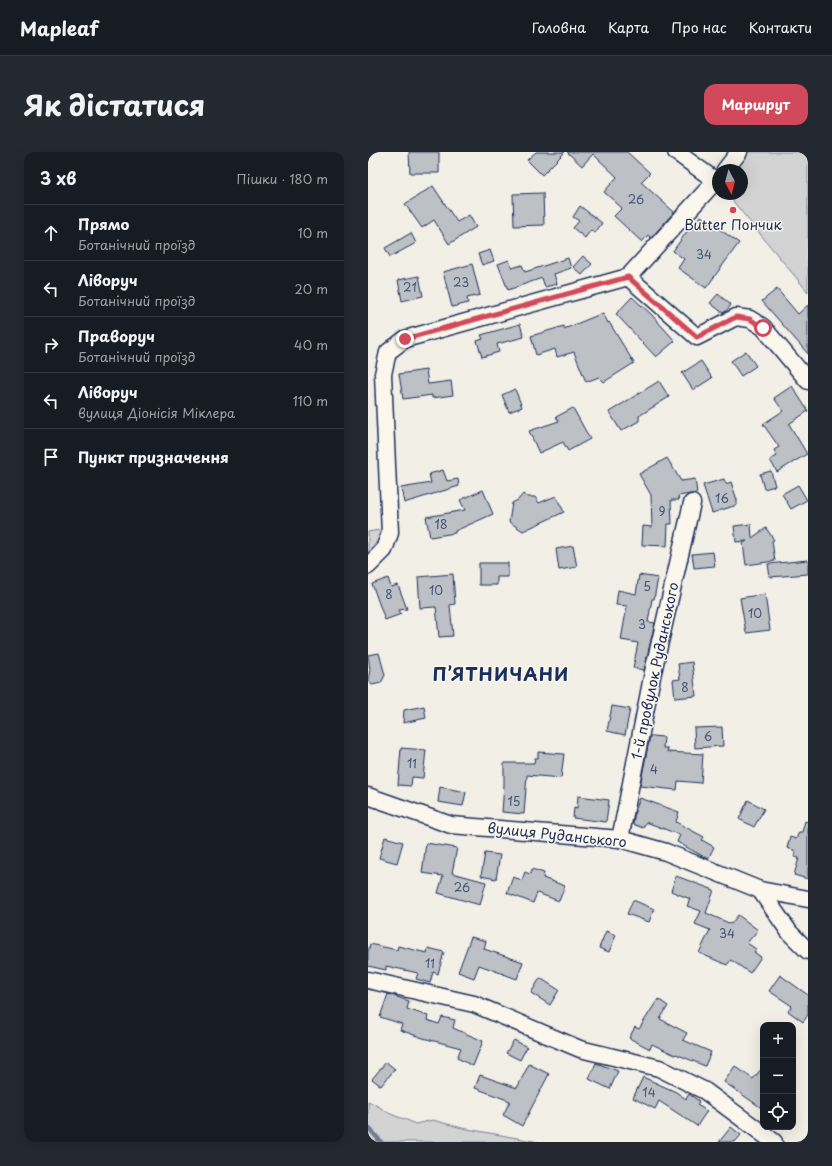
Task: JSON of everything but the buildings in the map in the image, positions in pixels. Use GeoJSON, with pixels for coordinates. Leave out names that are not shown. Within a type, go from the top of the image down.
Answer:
{"type":"FeatureCollection","features":[{"type":"Feature","properties":{"kind":"street"},"geometry":{"type":"LineString","coordinates":[[676,152],[712,172]]}},
{"type":"Feature","properties":{"kind":"street"},"geometry":{"type":"LineString","coordinates":[[729,164],[739,152]]}},
{"type":"Feature","properties":{"kind":"street"},"geometry":{"type":"LineString","coordinates":[[368,566],[384,550],[390,533],[383,374],[388,352],[405,339],[628,277],[712,184]]}},
{"type":"Feature","properties":{"kind":"street"},"geometry":{"type":"LineString","coordinates":[[628,277],[697,337],[736,317],[750,319],[763,328],[808,381]]}},
{"type":"Feature","properties":{"kind":"street","name":"1-й провулок Руданського"},"geometry":{"type":"LineString","coordinates":[[620,839],[653,672],[692,503]]}},
{"type":"Feature","properties":{"kind":"street","name":"вулиця Руданського"},"geometry":{"type":"LineString","coordinates":[[368,796],[451,825],[620,839],[666,852],[760,890],[808,899]]}},
{"type":"Feature","properties":{"kind":"street"},"geometry":{"type":"LineString","coordinates":[[760,890],[790,933],[808,951]]}},
{"type":"Feature","properties":{"kind":"street"},"geometry":{"type":"LineString","coordinates":[[368,980],[474,1004],[580,1049],[659,1068],[705,1091],[774,1142]]}},
{"type":"Feature","properties":{"kind":"shaded area"},"geometry":{"type":"Polygon","coordinates":[[[739,152],[808,152],[808,292],[732,200],[748,200],[748,164],[730,164],[739,152]]]}},
{"type":"Feature","properties":{"kind":"shaded area"},"geometry":{"type":"Polygon","coordinates":[[[379,530],[381,535],[368,555],[368,532],[379,530]]]}},
{"type":"Feature","properties":{"kind":"shaded area"},"geometry":{"type":"Polygon","coordinates":[[[368,1101],[391,1114],[415,1124],[433,1120],[462,1128],[539,1142],[368,1142],[368,1101]]]}},
{"type":"Feature","properties":{"kind":"waterway"},"geometry":{"type":"LineString","coordinates":[[368,1127],[381,1142]]}},
{"type":"Feature","properties":{"kind":"place","name":"Butter Пончик"},"geometry":{"type":"Point","coordinates":[733,210]}},
{"type":"Feature","properties":{"kind":"district","name":"П’ЯТНИЧАНИ"},"geometry":{"type":"Point","coordinates":[501,675]}},
{"type":"Feature","properties":{"kind":"route"},"geometry":{"type":"LineString","coordinates":[[405,339],[628,277],[697,337],[736,317],[750,319],[763,328]]}}]}
